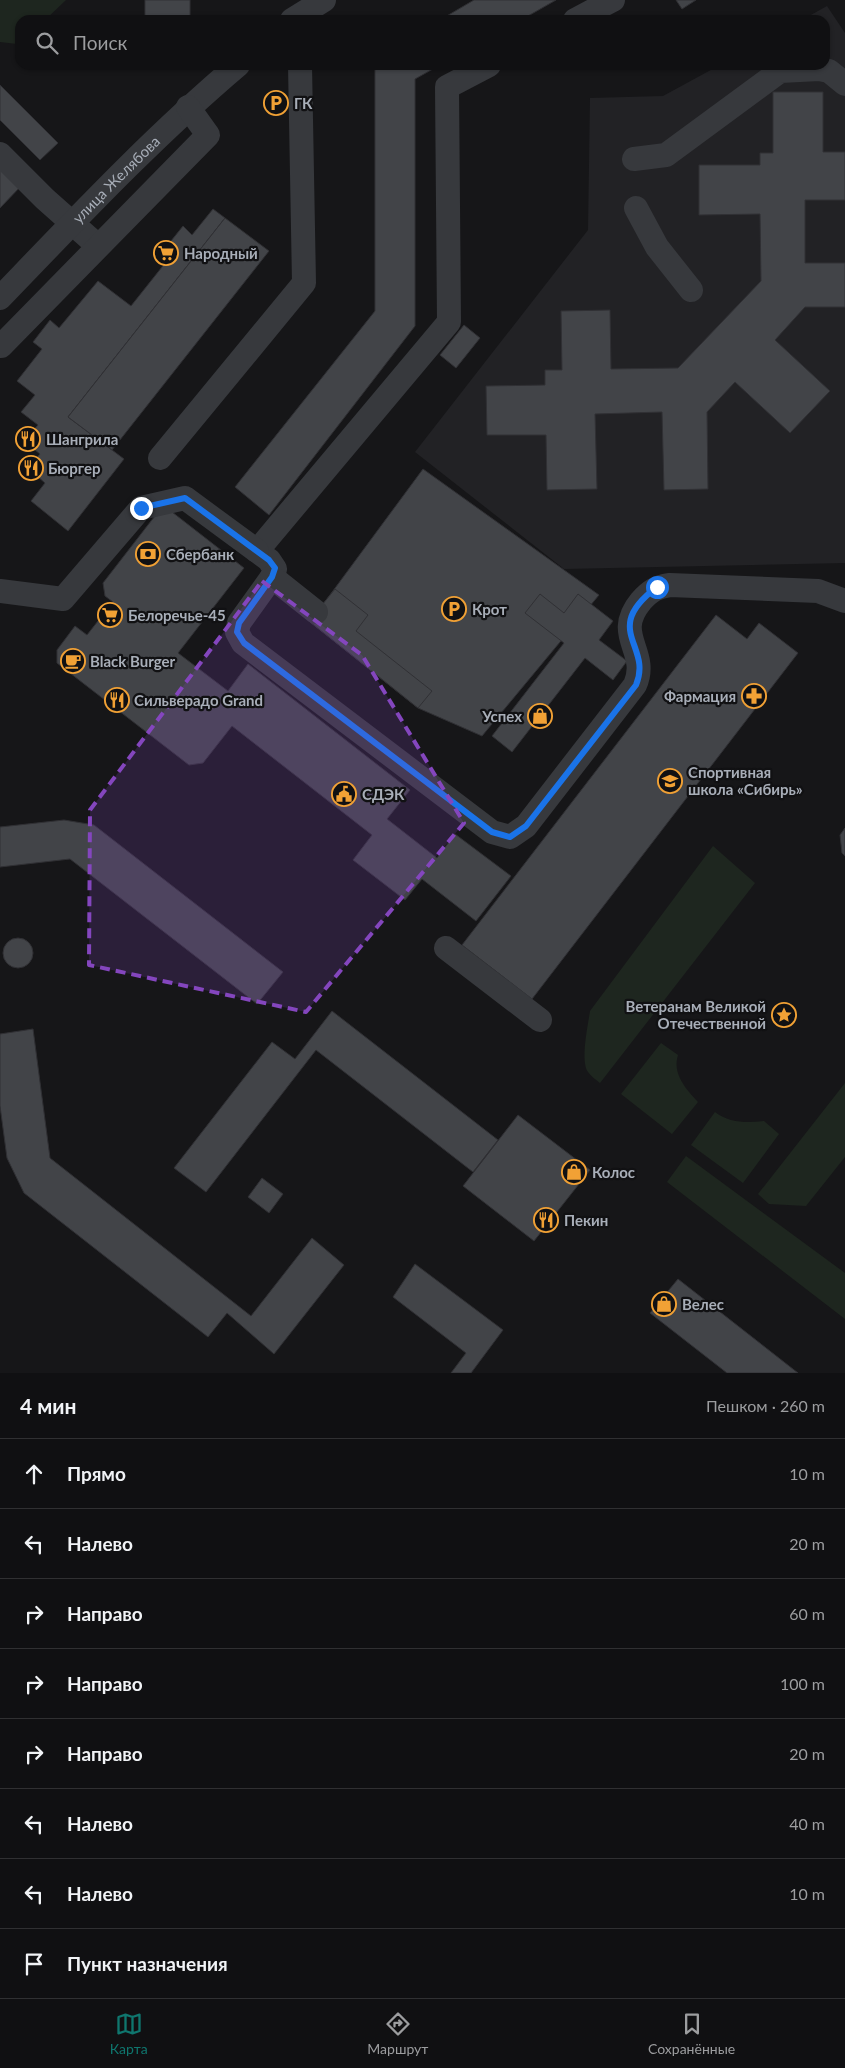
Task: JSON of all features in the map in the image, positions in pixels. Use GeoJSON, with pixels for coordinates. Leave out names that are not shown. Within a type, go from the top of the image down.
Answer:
{"type":"FeatureCollection","features":[{"type":"Feature","properties":{"kind":"street"},"geometry":{"type":"LineString","coordinates":[[302,15],[324,0]]}},
{"type":"Feature","properties":{"kind":"street"},"geometry":{"type":"LineString","coordinates":[[584,15],[613,0]]}},
{"type":"Feature","properties":{"kind":"street","name":"улица Желябова"},"geometry":{"type":"LineString","coordinates":[[0,298],[71,223],[188,107],[232,70]]}},
{"type":"Feature","properties":{"kind":"street"},"geometry":{"type":"LineString","coordinates":[[160,458],[304,283],[300,70]]}},
{"type":"Feature","properties":{"kind":"street"},"geometry":{"type":"LineString","coordinates":[[257,551],[449,322],[447,87],[479,70]]}},
{"type":"Feature","properties":{"kind":"street"},"geometry":{"type":"LineString","coordinates":[[634,159],[666,155],[780,71],[800,70]]}},
{"type":"Feature","properties":{"kind":"street"},"geometry":{"type":"LineString","coordinates":[[824,70],[829,71],[845,84]]}},
{"type":"Feature","properties":{"kind":"street"},"geometry":{"type":"LineString","coordinates":[[1,346],[208,135],[188,107]]}},
{"type":"Feature","properties":{"kind":"street"},"geometry":{"type":"LineString","coordinates":[[0,154],[71,223],[98,246]]}},
{"type":"Feature","properties":{"kind":"street"},"geometry":{"type":"LineString","coordinates":[[636,208],[657,246],[691,290]]}},
{"type":"Feature","properties":{"kind":"street"},"geometry":{"type":"LineString","coordinates":[[0,591],[63,599],[141,508],[185,498],[269,560],[275,568],[272,577],[239,623],[237,632],[244,643],[492,832],[510,837],[526,826],[636,685],[640,675],[639,665],[629,620],[634,610],[657,587],[670,585],[818,592],[845,601]]}},
{"type":"Feature","properties":{"kind":"street"},"geometry":{"type":"LineString","coordinates":[[272,577],[316,612]]}},
{"type":"Feature","properties":{"kind":"street"},"geometry":{"type":"LineString","coordinates":[[446,948],[540,1020]]}},
{"type":"Feature","properties":{"kind":"highlighted area"},"geometry":{"type":"Polygon","coordinates":[[[262,581],[362,655],[464,823],[306,1012],[89,965],[90,810],[262,581]]]}},
{"type":"Feature","properties":{"kind":"shaded area"},"geometry":{"type":"Polygon","coordinates":[[[0,0],[66,0],[50,15],[15,15],[15,44],[0,42],[0,0]]]}},
{"type":"Feature","properties":{"kind":"shaded area"},"geometry":{"type":"Polygon","coordinates":[[[827,6],[845,33],[845,563],[564,569],[415,452],[588,230],[590,98],[663,96],[711,70],[830,70],[830,15],[811,15],[827,6]]]}},
{"type":"Feature","properties":{"kind":"shaded area"},"geometry":{"type":"Polygon","coordinates":[[[713,846],[755,883],[600,1083],[588,1072],[585,1060],[585,1043],[590,1011],[713,846]]]}},
{"type":"Feature","properties":{"kind":"shaded area"},"geometry":{"type":"Polygon","coordinates":[[[661,1043],[678,1055],[677,1069],[681,1081],[698,1102],[672,1134],[621,1094],[661,1043]]]}},
{"type":"Feature","properties":{"kind":"shaded area"},"geometry":{"type":"Polygon","coordinates":[[[845,1083],[845,1157],[806,1206],[769,1204],[758,1194],[845,1083]]]}},
{"type":"Feature","properties":{"kind":"shaded area"},"geometry":{"type":"Polygon","coordinates":[[[715,1112],[720,1116],[738,1121],[764,1121],[779,1134],[743,1183],[691,1145],[715,1112]]]}},
{"type":"Feature","properties":{"kind":"shaded area"},"geometry":{"type":"Polygon","coordinates":[[[686,1156],[845,1273],[845,1319],[667,1182],[686,1156]]]}},
{"type":"Feature","properties":{"kind":"building"},"geometry":{"type":"Polygon","coordinates":[[[145,0],[190,0],[190,15],[145,15],[145,0]]]}},
{"type":"Feature","properties":{"kind":"building"},"geometry":{"type":"Polygon","coordinates":[[[474,0],[556,0],[530,15],[448,15],[474,0]]]}},
{"type":"Feature","properties":{"kind":"building"},"geometry":{"type":"Polygon","coordinates":[[[676,0],[696,0],[682,9],[676,0]]]}},
{"type":"Feature","properties":{"kind":"building"},"geometry":{"type":"Polygon","coordinates":[[[375,70],[431,70],[415,79],[415,326],[269,515],[235,487],[375,311],[375,70]]]}},
{"type":"Feature","properties":{"kind":"building"},"geometry":{"type":"Polygon","coordinates":[[[0,85],[58,143],[40,160],[0,120],[0,85]]]}},
{"type":"Feature","properties":{"kind":"building"},"geometry":{"type":"Polygon","coordinates":[[[773,92],[823,92],[823,152],[845,152],[845,200],[805,200],[805,263],[845,263],[845,307],[805,307],[775,340],[830,391],[790,433],[735,382],[707,412],[708,489],[664,490],[662,412],[595,414],[597,489],[547,490],[546,435],[487,435],[486,386],[545,385],[545,370],[562,370],[561,311],[610,310],[611,369],[678,368],[761,281],[760,214],[699,215],[699,165],[760,165],[760,153],[773,153],[773,92]]]}},
{"type":"Feature","properties":{"kind":"building"},"geometry":{"type":"Polygon","coordinates":[[[0,164],[22,185],[0,208],[0,164]]]}},
{"type":"Feature","properties":{"kind":"building"},"geometry":{"type":"Polygon","coordinates":[[[213,209],[225,218],[68,417],[124,459],[68,531],[31,501],[45,483],[28,468],[40,454],[24,441],[38,425],[21,412],[35,395],[17,381],[42,349],[33,342],[50,320],[59,328],[98,281],[131,306],[166,262],[159,256],[183,226],[192,235],[213,209]]]}},
{"type":"Feature","properties":{"kind":"building"},"geometry":{"type":"Polygon","coordinates":[[[225,218],[269,251],[112,450],[68,417],[225,218]]]}},
{"type":"Feature","properties":{"kind":"building"},"geometry":{"type":"Polygon","coordinates":[[[464,325],[480,338],[456,368],[440,355],[464,325]]]}},
{"type":"Feature","properties":{"kind":"building","name":"Крот"},"geometry":{"type":"Polygon","coordinates":[[[423,469],[599,595],[482,736],[418,708],[310,622],[423,469]]]}},
{"type":"Feature","properties":{"kind":"building"},"geometry":{"type":"Polygon","coordinates":[[[158,512],[172,512],[244,568],[178,653],[228,691],[248,664],[410,790],[387,819],[437,858],[455,834],[511,876],[476,921],[422,879],[405,900],[353,860],[372,835],[232,726],[203,763],[189,765],[57,663],[57,650],[75,626],[87,635],[113,602],[105,596],[103,583],[158,512]]]}},
{"type":"Feature","properties":{"kind":"building"},"geometry":{"type":"Polygon","coordinates":[[[335,589],[368,615],[356,631],[432,691],[418,708],[309,621],[335,589]]]}},
{"type":"Feature","properties":{"kind":"building"},"geometry":{"type":"Polygon","coordinates":[[[540,594],[564,613],[578,594],[613,621],[599,640],[627,661],[613,680],[585,658],[512,752],[492,736],[564,643],[525,613],[540,594]]]}},
{"type":"Feature","properties":{"kind":"building","name":"Спортивная школа «Сибирь»"},"geometry":{"type":"Polygon","coordinates":[[[716,615],[747,639],[759,623],[798,653],[532,999],[462,945],[716,615]]]}},
{"type":"Feature","properties":{"kind":"building"},"geometry":{"type":"Polygon","coordinates":[[[64,820],[94,825],[283,972],[257,1004],[70,859],[0,867],[0,827],[64,820]]]}},
{"type":"Feature","properties":{"kind":"building"},"geometry":{"type":"Polygon","coordinates":[[[845,828],[845,856],[842,853],[840,835],[845,828]]]}},
{"type":"Feature","properties":{"kind":"building"},"geometry":{"type":"Polygon","coordinates":[[[18,938],[29,942],[33,953],[29,964],[18,968],[7,964],[3,953],[7,942],[18,938]]]}},
{"type":"Feature","properties":{"kind":"building"},"geometry":{"type":"Polygon","coordinates":[[[332,1011],[498,1140],[473,1172],[316,1050],[206,1192],[174,1168],[272,1042],[295,1059],[332,1011]]]}},
{"type":"Feature","properties":{"kind":"building"},"geometry":{"type":"Polygon","coordinates":[[[33,1029],[50,1158],[251,1316],[312,1238],[344,1265],[274,1354],[227,1313],[208,1337],[24,1193],[7,1158],[0,1106],[0,1034],[33,1029]]]}},
{"type":"Feature","properties":{"kind":"building"},"geometry":{"type":"Polygon","coordinates":[[[518,1115],[590,1170],[534,1241],[463,1186],[518,1115]]]}},
{"type":"Feature","properties":{"kind":"building"},"geometry":{"type":"Polygon","coordinates":[[[262,1178],[283,1194],[269,1213],[248,1197],[262,1178]]]}},
{"type":"Feature","properties":{"kind":"building"},"geometry":{"type":"Polygon","coordinates":[[[415,1264],[503,1330],[471,1373],[451,1373],[466,1353],[393,1297],[415,1264]]]}},
{"type":"Feature","properties":{"kind":"building"},"geometry":{"type":"Polygon","coordinates":[[[678,1279],[798,1373],[727,1373],[650,1313],[678,1279]]]}},
{"type":"Feature","properties":{"kind":"place","name":"ГК"},"geometry":{"type":"Point","coordinates":[276,103]}},
{"type":"Feature","properties":{"kind":"place","name":"Народный"},"geometry":{"type":"Point","coordinates":[166,253]}},
{"type":"Feature","properties":{"kind":"place","name":"Шангрила"},"geometry":{"type":"Point","coordinates":[28,439]}},
{"type":"Feature","properties":{"kind":"place","name":"Бюргер"},"geometry":{"type":"Point","coordinates":[31,468]}},
{"type":"Feature","properties":{"kind":"place","name":"Сбербанк"},"geometry":{"type":"Point","coordinates":[148,554]}},
{"type":"Feature","properties":{"kind":"place","name":"Крот"},"geometry":{"type":"Point","coordinates":[454,609]}},
{"type":"Feature","properties":{"kind":"place","name":"Белоречье-45"},"geometry":{"type":"Point","coordinates":[110,615]}},
{"type":"Feature","properties":{"kind":"place","name":"Black Burger"},"geometry":{"type":"Point","coordinates":[73,661]}},
{"type":"Feature","properties":{"kind":"place","name":"Фармация"},"geometry":{"type":"Point","coordinates":[754,696]}},
{"type":"Feature","properties":{"kind":"place","name":"Сильверадо Grand"},"geometry":{"type":"Point","coordinates":[117,700]}},
{"type":"Feature","properties":{"kind":"place","name":"Успех"},"geometry":{"type":"Point","coordinates":[540,716]}},
{"type":"Feature","properties":{"kind":"place","name":"Спортивная школа «Сибирь»"},"geometry":{"type":"Point","coordinates":[670,781]}},
{"type":"Feature","properties":{"kind":"place","name":"СДЭК"},"geometry":{"type":"Point","coordinates":[344,794]}},
{"type":"Feature","properties":{"kind":"place","name":"Ветеранам Великой Отечественной"},"geometry":{"type":"Point","coordinates":[784,1015]}},
{"type":"Feature","properties":{"kind":"place","name":"Колос"},"geometry":{"type":"Point","coordinates":[574,1172]}},
{"type":"Feature","properties":{"kind":"place","name":"Пекин"},"geometry":{"type":"Point","coordinates":[546,1220]}},
{"type":"Feature","properties":{"kind":"place","name":"Велес"},"geometry":{"type":"Point","coordinates":[664,1304]}},
{"type":"Feature","properties":{"kind":"route"},"geometry":{"type":"LineString","coordinates":[[141,508],[185,498],[269,560],[275,568],[272,577],[239,623],[237,632],[244,643],[492,832],[510,837],[526,826],[636,685],[640,675],[639,665],[630,633],[629,620],[634,610],[648,593],[657,587]]}}]}
